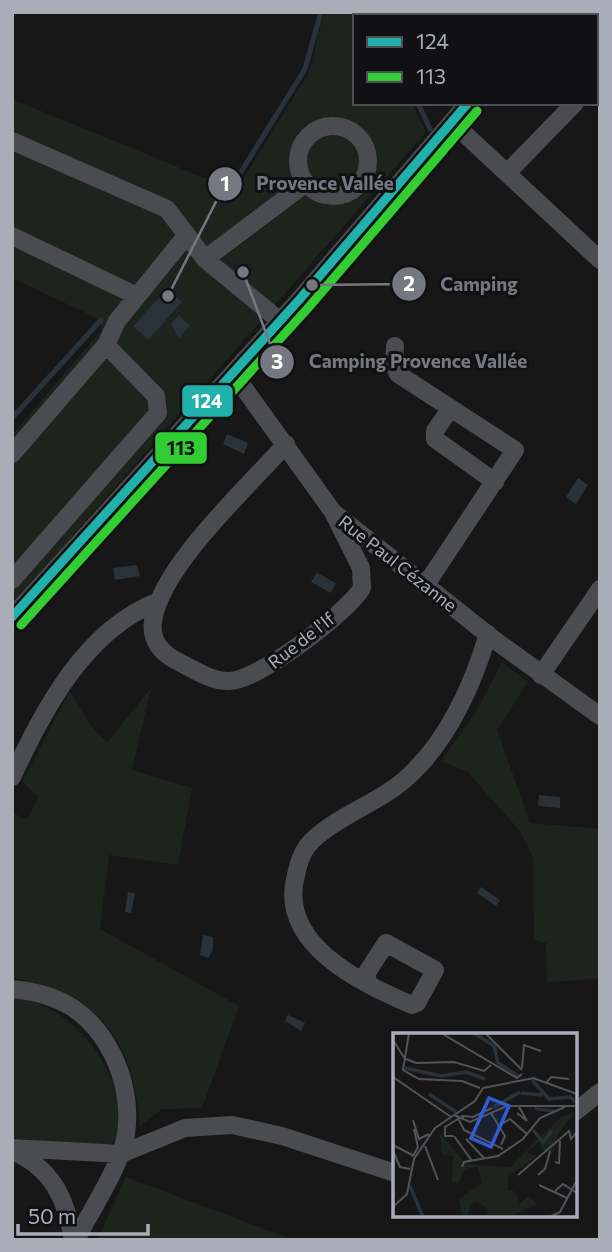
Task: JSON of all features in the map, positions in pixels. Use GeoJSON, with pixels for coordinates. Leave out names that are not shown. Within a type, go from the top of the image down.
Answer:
{"type":"FeatureCollection","features":[{"type":"Feature","properties":{"kind":"street"},"geometry":{"type":"LineString","coordinates":[[12,617],[280,321],[466,105]]}},
{"type":"Feature","properties":{"kind":"street"},"geometry":{"type":"LineString","coordinates":[[506,173],[573,105]]}},
{"type":"Feature","properties":{"kind":"street"},"geometry":{"type":"LineString","coordinates":[[453,123],[600,260]]}},
{"type":"Feature","properties":{"kind":"street"},"geometry":{"type":"LineString","coordinates":[[12,141],[167,209],[205,259],[280,321]]}},
{"type":"Feature","properties":{"kind":"street"},"geometry":{"type":"LineString","coordinates":[[205,259],[306,183]]}},
{"type":"Feature","properties":{"kind":"street"},"geometry":{"type":"LineString","coordinates":[[12,236],[137,296]]}},
{"type":"Feature","properties":{"kind":"street"},"geometry":{"type":"LineString","coordinates":[[12,454],[106,345],[117,321],[186,236]]}},
{"type":"Feature","properties":{"kind":"street"},"geometry":{"type":"LineString","coordinates":[[12,580],[158,412],[156,396],[106,345]]}},
{"type":"Feature","properties":{"kind":"street"},"geometry":{"type":"LineString","coordinates":[[395,346],[396,372],[514,449],[514,455],[425,586]]}},
{"type":"Feature","properties":{"kind":"street","name":"Rue Paul Cézanne"},"geometry":{"type":"LineString","coordinates":[[233,373],[333,512],[541,675],[600,716]]}},
{"type":"Feature","properties":{"kind":"street"},"geometry":{"type":"LineString","coordinates":[[450,409],[435,431],[435,439],[495,482]]}},
{"type":"Feature","properties":{"kind":"street","name":"Rue de l'If"},"geometry":{"type":"LineString","coordinates":[[286,444],[169,577],[153,620],[156,643],[166,655],[217,680],[234,681],[261,671],[314,631],[362,588],[360,568],[333,512]]}},
{"type":"Feature","properties":{"kind":"street"},"geometry":{"type":"LineString","coordinates":[[541,675],[600,589]]}},
{"type":"Feature","properties":{"kind":"street"},"geometry":{"type":"LineString","coordinates":[[12,777],[57,689],[111,631],[145,607],[159,601]]}},
{"type":"Feature","properties":{"kind":"street"},"geometry":{"type":"LineString","coordinates":[[361,977],[318,951],[299,922],[292,890],[301,857],[318,835],[388,793],[419,766],[460,707],[488,634]]}},
{"type":"Feature","properties":{"kind":"street"},"geometry":{"type":"LineString","coordinates":[[12,989],[45,994],[80,1013],[103,1040],[116,1065],[127,1101],[121,1154],[74,1240]]}},
{"type":"Feature","properties":{"kind":"street"},"geometry":{"type":"LineString","coordinates":[[577,1110],[600,1092]]}},
{"type":"Feature","properties":{"kind":"street"},"geometry":{"type":"LineString","coordinates":[[12,1150],[121,1154],[185,1128],[232,1125],[282,1136],[393,1172]]}},
{"type":"Feature","properties":{"kind":"street"},"geometry":{"type":"LineString","coordinates":[[12,1150],[41,1167],[52,1178],[67,1211],[74,1240]]}},
{"type":"Feature","properties":{"kind":"shaded area"},"geometry":{"type":"Polygon","coordinates":[[[324,12],[367,12],[368,14],[353,14],[353,105],[413,105],[426,132],[12,605],[12,435],[101,331],[101,320],[12,278],[12,99],[236,191],[309,72],[324,12]]]}},
{"type":"Feature","properties":{"kind":"shaded area"},"geometry":{"type":"Polygon","coordinates":[[[167,289],[182,302],[148,340],[133,326],[167,289]]]}},
{"type":"Feature","properties":{"kind":"shaded area"},"geometry":{"type":"Polygon","coordinates":[[[179,315],[190,326],[179,338],[171,324],[179,315]]]}},
{"type":"Feature","properties":{"kind":"shaded area"},"geometry":{"type":"Polygon","coordinates":[[[227,434],[248,443],[244,454],[223,444],[227,434]]]}},
{"type":"Feature","properties":{"kind":"shaded area"},"geometry":{"type":"Polygon","coordinates":[[[578,478],[588,485],[576,504],[566,497],[578,478]]]}},
{"type":"Feature","properties":{"kind":"shaded area"},"geometry":{"type":"Polygon","coordinates":[[[137,565],[140,576],[115,580],[113,568],[137,565]]]}},
{"type":"Feature","properties":{"kind":"shaded area"},"geometry":{"type":"Polygon","coordinates":[[[317,573],[336,583],[331,593],[311,582],[317,573]]]}},
{"type":"Feature","properties":{"kind":"shaded area"},"geometry":{"type":"Polygon","coordinates":[[[502,662],[528,682],[497,730],[530,823],[600,829],[600,979],[547,982],[546,943],[534,940],[533,858],[520,831],[468,772],[441,761],[476,712],[502,662]]]}},
{"type":"Feature","properties":{"kind":"shaded area"},"geometry":{"type":"Polygon","coordinates":[[[151,688],[132,770],[192,788],[178,865],[109,855],[100,929],[239,1006],[202,1108],[162,1109],[140,1126],[130,1069],[120,1045],[107,1026],[90,1009],[69,996],[12,978],[12,813],[27,819],[39,797],[22,782],[70,691],[91,726],[107,743],[151,688]]]}},
{"type":"Feature","properties":{"kind":"shaded area"},"geometry":{"type":"Polygon","coordinates":[[[539,795],[560,797],[560,808],[538,806],[539,795]]]}},
{"type":"Feature","properties":{"kind":"shaded area"},"geometry":{"type":"Polygon","coordinates":[[[481,887],[500,900],[496,906],[477,893],[481,887]]]}},
{"type":"Feature","properties":{"kind":"shaded area"},"geometry":{"type":"Polygon","coordinates":[[[128,892],[135,893],[131,913],[125,912],[128,892]]]}},
{"type":"Feature","properties":{"kind":"shaded area"},"geometry":{"type":"Polygon","coordinates":[[[203,935],[213,937],[213,950],[208,958],[200,955],[203,935]]]}},
{"type":"Feature","properties":{"kind":"shaded area"},"geometry":{"type":"Polygon","coordinates":[[[12,997],[51,1009],[84,1036],[97,1053],[115,1090],[120,1116],[117,1136],[107,1147],[12,1138],[12,997]]]}},
{"type":"Feature","properties":{"kind":"shaded area"},"geometry":{"type":"Polygon","coordinates":[[[288,1015],[305,1023],[301,1031],[285,1021],[288,1015]]]}},
{"type":"Feature","properties":{"kind":"shaded area"},"geometry":{"type":"Polygon","coordinates":[[[126,1177],[294,1240],[97,1240],[126,1177]]]}},
{"type":"Feature","properties":{"kind":"waterway"},"geometry":{"type":"LineString","coordinates":[[231,188],[305,69],[321,12]]}},
{"type":"Feature","properties":{"kind":"waterway"},"geometry":{"type":"LineString","coordinates":[[419,105],[430,129]]}},
{"type":"Feature","properties":{"kind":"waterway"},"geometry":{"type":"LineString","coordinates":[[12,418],[101,320]]}},
{"type":"Feature","properties":{"kind":"transit line","name":"124"},"geometry":{"type":"LineString","coordinates":[[12,617],[299,300],[466,105]]}},
{"type":"Feature","properties":{"kind":"transit line","name":"113"},"geometry":{"type":"LineString","coordinates":[[21,625],[308,308],[477,111]]}},
{"type":"Feature","properties":{"kind":"place","name":"Camping Provence Vallée"},"geometry":{"type":"Point","coordinates":[243,272]}},
{"type":"Feature","properties":{"kind":"place","name":"Camping"},"geometry":{"type":"Point","coordinates":[312,285]}},
{"type":"Feature","properties":{"kind":"place","name":"Provence Vallée"},"geometry":{"type":"Point","coordinates":[168,296]}}]}
